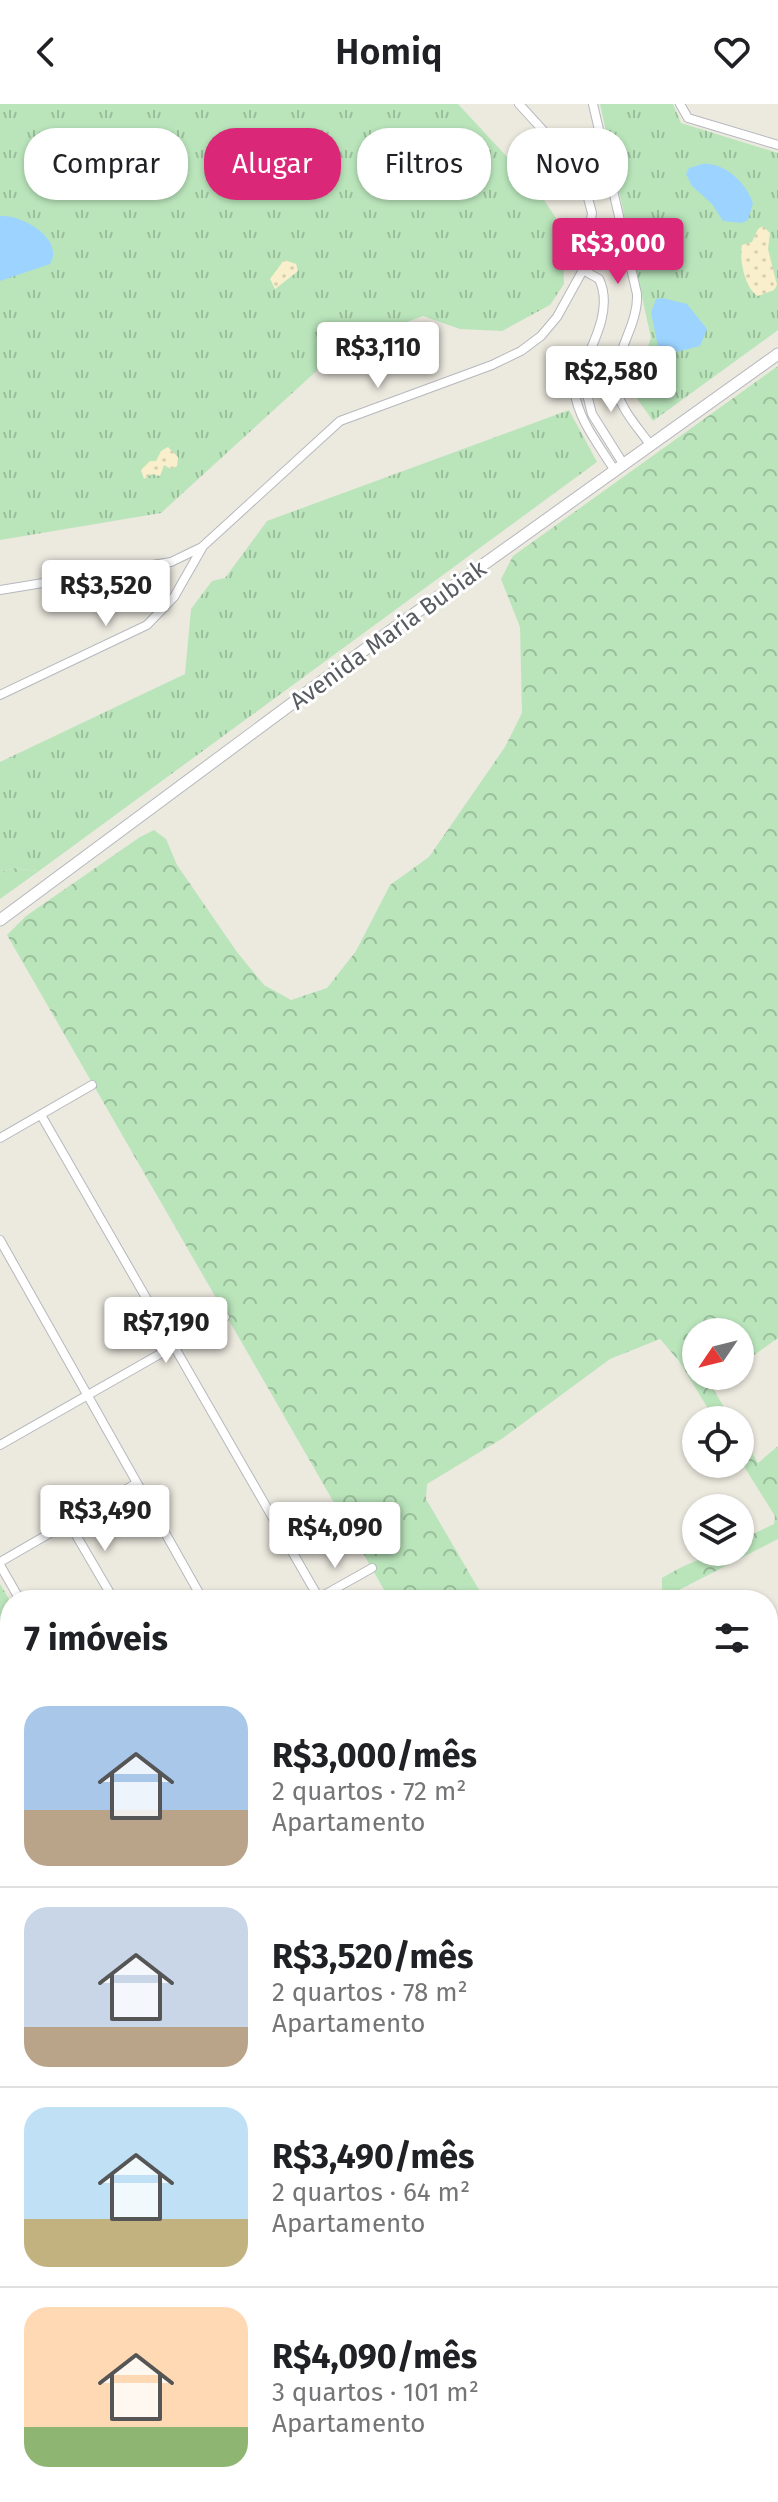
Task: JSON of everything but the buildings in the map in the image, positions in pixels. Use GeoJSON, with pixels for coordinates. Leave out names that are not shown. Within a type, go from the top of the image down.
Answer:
{"type":"FeatureCollection","features":[{"type":"Feature","properties":{"kind":"street"},"geometry":{"type":"LineString","coordinates":[[0,695],[147,625],[174,597],[202,547],[340,421],[521,351],[557,317],[583,270],[591,237],[589,192],[581,172],[519,104]]}},
{"type":"Feature","properties":{"kind":"street"},"geometry":{"type":"LineString","coordinates":[[593,104],[637,294],[637,312],[616,369],[616,383],[624,406],[651,446]]}},
{"type":"Feature","properties":{"kind":"street"},"geometry":{"type":"LineString","coordinates":[[680,104],[688,118],[778,145]]}},
{"type":"Feature","properties":{"kind":"street"},"geometry":{"type":"LineString","coordinates":[[583,270],[599,279],[603,295],[598,331],[581,370],[592,414],[620,468]]}},
{"type":"Feature","properties":{"kind":"street","name":"Avenida Maria Bubiak"},"geometry":{"type":"LineString","coordinates":[[0,920],[375,642],[778,354]]}},
{"type":"Feature","properties":{"kind":"street"},"geometry":{"type":"LineString","coordinates":[[0,590],[159,566],[202,547]]}},
{"type":"Feature","properties":{"kind":"street"},"geometry":{"type":"LineString","coordinates":[[0,1138],[92,1085]]}},
{"type":"Feature","properties":{"kind":"street"},"geometry":{"type":"LineString","coordinates":[[41,1115],[313,1590]]}},
{"type":"Feature","properties":{"kind":"street"},"geometry":{"type":"LineString","coordinates":[[0,1240],[197,1590]]}},
{"type":"Feature","properties":{"kind":"street"},"geometry":{"type":"LineString","coordinates":[[0,1445],[225,1317]]}},
{"type":"Feature","properties":{"kind":"street"},"geometry":{"type":"LineString","coordinates":[[14,1590],[0,1564],[137,1483]]}},
{"type":"Feature","properties":{"kind":"street"},"geometry":{"type":"LineString","coordinates":[[69,1523],[108,1590]]}},
{"type":"Feature","properties":{"kind":"street"},"geometry":{"type":"LineString","coordinates":[[334,1590],[372,1568]]}},
{"type":"Feature","properties":{"kind":"green space"},"geometry":{"type":"Polygon","coordinates":[[[0,104],[458,104],[480,128],[357,128],[357,200],[491,200],[491,140],[507,157],[507,200],[544,200],[562,227],[564,284],[550,305],[502,331],[460,329],[423,316],[345,345],[161,513],[0,540],[0,104]]]}},
{"type":"Feature","properties":{"kind":"green space"},"geometry":{"type":"Polygon","coordinates":[[[600,104],[673,104],[681,123],[778,153],[778,330],[653,421],[638,400],[635,383],[651,338],[621,200],[628,200],[628,128],[605,128],[600,104]]]}},
{"type":"Feature","properties":{"kind":"green space"},"geometry":{"type":"Polygon","coordinates":[[[778,366],[778,1338],[754,1355],[754,1318],[682,1318],[682,1366],[660,1339],[610,1359],[503,1438],[427,1484],[426,1499],[479,1590],[384,1590],[7,935],[26,916],[154,830],[166,839],[177,865],[237,952],[264,985],[291,1000],[327,988],[356,951],[390,885],[429,857],[505,747],[522,713],[520,627],[501,579],[513,556],[778,366]]]}},
{"type":"Feature","properties":{"kind":"green space"},"geometry":{"type":"Polygon","coordinates":[[[569,410],[597,462],[39,871],[12,868],[0,873],[0,762],[185,674],[191,609],[212,581],[225,578],[267,521],[569,410]]]}},
{"type":"Feature","properties":{"kind":"green space"},"geometry":{"type":"Polygon","coordinates":[[[12,868],[39,871],[0,899],[0,873],[12,868]]]}},
{"type":"Feature","properties":{"kind":"green space"},"geometry":{"type":"Polygon","coordinates":[[[697,1390],[714,1390],[723,1406],[706,1406],[697,1390]]]}},
{"type":"Feature","properties":{"kind":"green space"},"geometry":{"type":"Polygon","coordinates":[[[778,1446],[778,1539],[754,1551],[754,1533],[774,1524],[775,1516],[751,1478],[754,1478],[754,1456],[758,1463],[778,1446]]]}},
{"type":"Feature","properties":{"kind":"green space"},"geometry":{"type":"Polygon","coordinates":[[[726,1566],[679,1590],[662,1590],[662,1578],[681,1568],[726,1566]]]}},
{"type":"Feature","properties":{"kind":"sand"},"geometry":{"type":"Polygon","coordinates":[[[763,226],[770,233],[768,249],[777,285],[774,290],[758,296],[746,280],[741,251],[742,245],[752,242],[758,229],[763,226]]]}},
{"type":"Feature","properties":{"kind":"sand"},"geometry":{"type":"Polygon","coordinates":[[[284,260],[296,264],[298,271],[275,289],[270,279],[284,260]]]}},
{"type":"Feature","properties":{"kind":"sand"},"geometry":{"type":"Polygon","coordinates":[[[168,447],[178,457],[177,466],[171,469],[164,465],[160,476],[152,474],[144,479],[141,470],[150,461],[156,461],[161,451],[168,447]]]}},
{"type":"Feature","properties":{"kind":"water"},"geometry":{"type":"Polygon","coordinates":[[[702,164],[719,166],[740,181],[753,203],[748,220],[742,223],[723,221],[712,204],[692,186],[686,174],[689,168],[702,164]]]}},
{"type":"Feature","properties":{"kind":"water"},"geometry":{"type":"Polygon","coordinates":[[[0,216],[19,219],[47,237],[53,255],[50,264],[0,281],[0,216]]]}},
{"type":"Feature","properties":{"kind":"water"},"geometry":{"type":"Polygon","coordinates":[[[656,299],[687,304],[707,329],[700,346],[676,352],[658,347],[651,312],[656,299]]]}}]}
